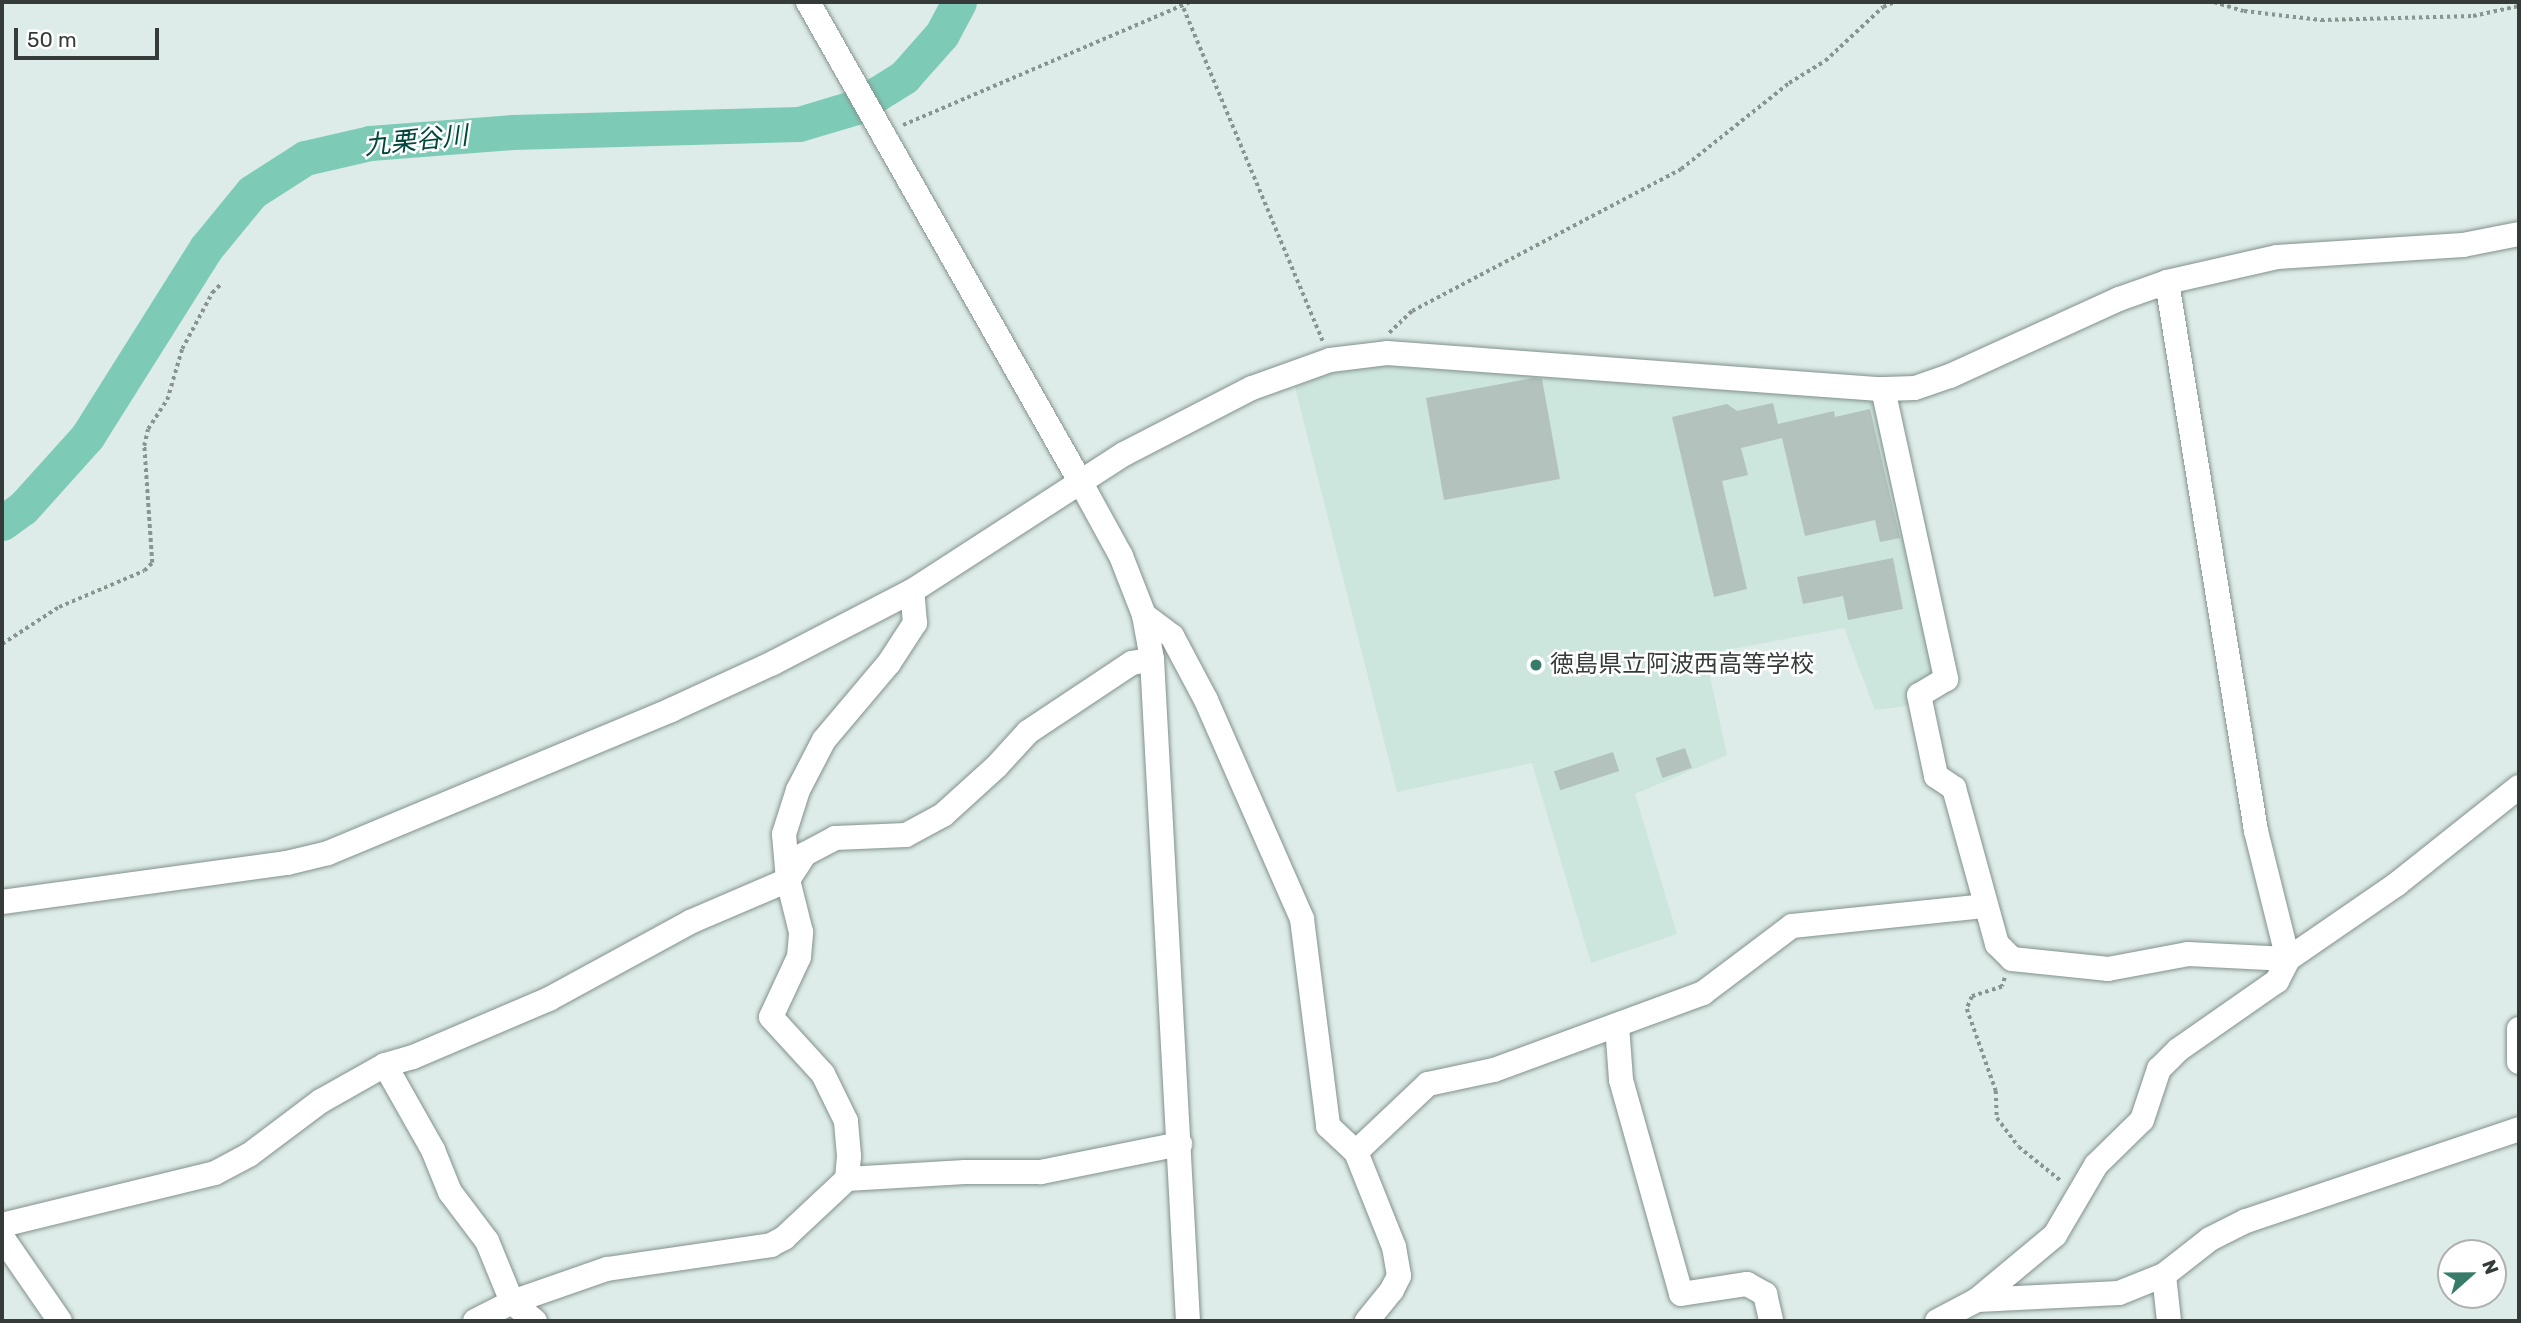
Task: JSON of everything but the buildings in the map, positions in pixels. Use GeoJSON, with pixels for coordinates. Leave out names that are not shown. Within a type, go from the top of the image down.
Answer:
{"type":"FeatureCollection","features":[{"type":"Feature","properties":{"kind":"street"},"geometry":{"type":"LineString","coordinates":[[808,2],[1081,483],[1121,556],[1144,615],[1152,659],[1188,1321]]}},
{"type":"Feature","properties":{"kind":"street"},"geometry":{"type":"LineString","coordinates":[[2,902],[287,863],[328,853],[671,710],[773,663],[912,591],[1124,454],[1252,388],[1330,360],[1387,353],[1882,389],[1915,388],[1950,376],[2095,309],[2166,282],[2277,257],[2463,245],[2519,234]]}},
{"type":"Feature","properties":{"kind":"street"},"geometry":{"type":"LineString","coordinates":[[2166,282],[2254,817],[2288,958]]}},
{"type":"Feature","properties":{"kind":"street"},"geometry":{"type":"LineString","coordinates":[[1882,389],[1945,679],[1919,695],[1936,776],[1954,788],[1984,906],[1997,944],[2012,959],[2108,969],[2188,954],[2288,958]]}},
{"type":"Feature","properties":{"kind":"street"},"geometry":{"type":"LineString","coordinates":[[847,1179],[849,1156],[846,1121],[823,1074],[771,1017],[799,957],[801,932],[788,880],[784,834],[798,790],[824,740],[889,663],[915,623],[912,591]]}},
{"type":"Feature","properties":{"kind":"street"},"geometry":{"type":"LineString","coordinates":[[1144,615],[1172,636],[1206,700],[1302,919],[1328,1126],[1356,1152],[1394,1247],[1399,1276],[1392,1290],[1367,1321]]}},
{"type":"Feature","properties":{"kind":"street"},"geometry":{"type":"LineString","coordinates":[[2,1225],[215,1173],[249,1155],[321,1101],[385,1065],[413,1056],[548,999],[690,922],[788,880],[805,854],[835,838],[906,835],[943,815],[996,767],[1028,732],[1132,663],[1152,659]]}},
{"type":"Feature","properties":{"kind":"street"},"geometry":{"type":"LineString","coordinates":[[1937,1321],[1977,1300],[2055,1235],[2096,1165],[2142,1120],[2159,1069],[2178,1050],[2277,981],[2288,958],[2397,884],[2519,787]]}},
{"type":"Feature","properties":{"kind":"street"},"geometry":{"type":"LineString","coordinates":[[1356,1152],[1427,1084],[1494,1070],[1703,993],[1792,926],[1984,906]]}},
{"type":"Feature","properties":{"kind":"street"},"geometry":{"type":"LineString","coordinates":[[1617,1024],[1621,1080],[1681,1294],[1747,1284],[1765,1294],[1771,1321]]}},
{"type":"Feature","properties":{"kind":"street"},"geometry":{"type":"LineString","coordinates":[[2519,1029],[2519,1062]]}},
{"type":"Feature","properties":{"kind":"street"},"geometry":{"type":"LineString","coordinates":[[385,1065],[433,1150],[450,1192],[486,1241],[512,1302],[535,1321]]}},
{"type":"Feature","properties":{"kind":"street"},"geometry":{"type":"LineString","coordinates":[[1977,1300],[2119,1293],[2164,1275],[2210,1240],[2246,1221],[2517,1137]]}},
{"type":"Feature","properties":{"kind":"street"},"geometry":{"type":"LineString","coordinates":[[475,1321],[512,1302],[607,1269],[771,1245],[784,1238],[847,1179],[965,1172],[1041,1172],[1180,1144]]}},
{"type":"Feature","properties":{"kind":"street"},"geometry":{"type":"LineString","coordinates":[[2,1237],[60,1321]]}},
{"type":"Feature","properties":{"kind":"street"},"geometry":{"type":"LineString","coordinates":[[2164,1275],[2169,1321]]}},
{"type":"Feature","properties":{"kind":"path"},"geometry":{"type":"LineString","coordinates":[[880,130],[1190,2]]}},
{"type":"Feature","properties":{"kind":"path"},"geometry":{"type":"LineString","coordinates":[[1387,353],[1390,330],[1412,311],[1681,169],[1789,83],[1825,61],[1883,7],[1895,2]]}},
{"type":"Feature","properties":{"kind":"path"},"geometry":{"type":"LineString","coordinates":[[2214,2],[2244,11],[2321,20],[2473,16],[2519,6]]}},
{"type":"Feature","properties":{"kind":"path"},"geometry":{"type":"LineString","coordinates":[[1181,4],[1330,360]]}},
{"type":"Feature","properties":{"kind":"path"},"geometry":{"type":"LineString","coordinates":[[2,644],[59,607],[144,571],[152,563],[144,446],[148,429],[167,400],[182,349],[212,293],[222,283]]}},
{"type":"Feature","properties":{"kind":"path"},"geometry":{"type":"LineString","coordinates":[[2012,959],[2002,987],[1972,997],[1967,1009],[1996,1091],[1997,1118],[2019,1147],[2079,1195]]}},
{"type":"Feature","properties":{"kind":"shaded area","name":"徳島県立阿波西高等学校"},"geometry":{"type":"Polygon","coordinates":[[[1401,365],[1878,394],[1938,676],[1915,705],[1875,710],[1844,628],[1705,654],[1727,755],[1635,794],[1677,934],[1591,963],[1532,763],[1397,792],[1295,387],[1338,369],[1401,365]]]}},
{"type":"Feature","properties":{"kind":"waterway","name":"九栗谷川"},"geometry":{"type":"LineString","coordinates":[[2,523],[23,508],[87,437],[206,248],[252,192],[305,158],[370,143],[512,132],[799,124],[856,107],[904,77],[942,34],[959,2]]}},
{"type":"Feature","properties":{"kind":"place","name":"徳島県立阿波西高等学校"},"geometry":{"type":"Point","coordinates":[1536,665]}}]}
